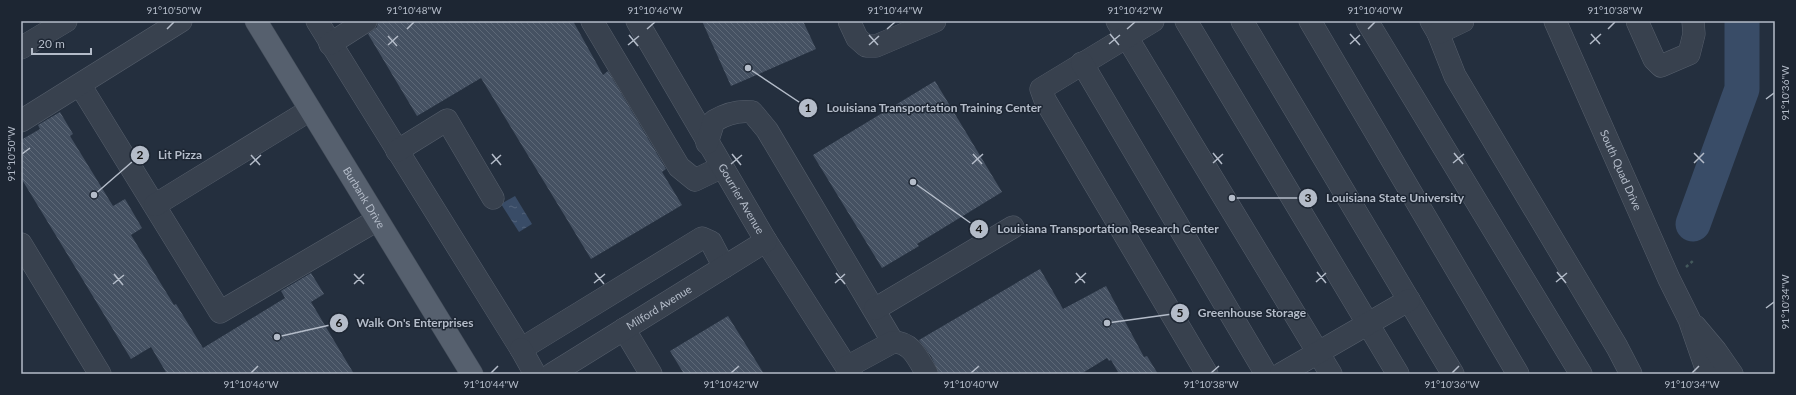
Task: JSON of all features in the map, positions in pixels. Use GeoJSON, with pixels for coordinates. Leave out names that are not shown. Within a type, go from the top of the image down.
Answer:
{"type":"FeatureCollection","features":[{"type":"Feature","properties":{"kind":"main road","name":"Burbank Drive"},"geometry":{"type":"LineString","coordinates":[[256,21],[472,374]]}},
{"type":"Feature","properties":{"kind":"street"},"geometry":{"type":"LineString","coordinates":[[21,48],[66,21]]}},
{"type":"Feature","properties":{"kind":"street"},"geometry":{"type":"LineString","coordinates":[[21,121],[181,21]]}},
{"type":"Feature","properties":{"kind":"street"},"geometry":{"type":"LineString","coordinates":[[317,21],[521,349],[535,374]]}},
{"type":"Feature","properties":{"kind":"street"},"geometry":{"type":"LineString","coordinates":[[330,44],[366,21]]}},
{"type":"Feature","properties":{"kind":"street","name":"Gourrier Avenue"},"geometry":{"type":"LineString","coordinates":[[637,21],[707,143],[766,241],[849,371]]}},
{"type":"Feature","properties":{"kind":"street"},"geometry":{"type":"LineString","coordinates":[[849,21],[857,38],[866,46],[876,46],[923,23]]}},
{"type":"Feature","properties":{"kind":"street"},"geometry":{"type":"LineString","coordinates":[[1153,21],[1121,29],[1082,63],[1041,89],[1045,100],[1207,374]]}},
{"type":"Feature","properties":{"kind":"street"},"geometry":{"type":"LineString","coordinates":[[1186,21],[1398,374]]}},
{"type":"Feature","properties":{"kind":"street"},"geometry":{"type":"LineString","coordinates":[[1242,21],[1453,374]]}},
{"type":"Feature","properties":{"kind":"street"},"geometry":{"type":"LineString","coordinates":[[1310,21],[1518,374]]}},
{"type":"Feature","properties":{"kind":"street"},"geometry":{"type":"LineString","coordinates":[[1367,21],[1581,374]]}},
{"type":"Feature","properties":{"kind":"street"},"geometry":{"type":"LineString","coordinates":[[1463,21],[1434,27],[1455,76],[1617,347],[1631,374]]}},
{"type":"Feature","properties":{"kind":"street","name":"South Quad Drive"},"geometry":{"type":"LineString","coordinates":[[1555,21],[1669,279],[1689,319],[1708,374]]}},
{"type":"Feature","properties":{"kind":"street"},"geometry":{"type":"LineString","coordinates":[[1637,21],[1654,59],[1661,66],[1689,54],[1694,34],[1693,21]]}},
{"type":"Feature","properties":{"kind":"street"},"geometry":{"type":"LineString","coordinates":[[598,23],[679,167],[695,180],[722,168]]}},
{"type":"Feature","properties":{"kind":"street"},"geometry":{"type":"LineString","coordinates":[[1121,29],[1331,374]]}},
{"type":"Feature","properties":{"kind":"street"},"geometry":{"type":"LineString","coordinates":[[1082,63],[1266,374]]}},
{"type":"Feature","properties":{"kind":"street"},"geometry":{"type":"LineString","coordinates":[[80,85],[220,312],[377,220]]}},
{"type":"Feature","properties":{"kind":"street"},"geometry":{"type":"LineString","coordinates":[[154,205],[310,110]]}},
{"type":"Feature","properties":{"kind":"street"},"geometry":{"type":"LineString","coordinates":[[707,143],[714,121],[726,114],[743,110],[752,112],[767,130],[875,309],[893,342]]}},
{"type":"Feature","properties":{"kind":"street"},"geometry":{"type":"LineString","coordinates":[[397,151],[447,120],[493,198]]}},
{"type":"Feature","properties":{"kind":"street"},"geometry":{"type":"LineString","coordinates":[[875,309],[1013,227]]}},
{"type":"Feature","properties":{"kind":"street"},"geometry":{"type":"LineString","coordinates":[[521,349],[702,238],[711,242],[724,267]]}},
{"type":"Feature","properties":{"kind":"street","name":"Milford Avenue"},"geometry":{"type":"LineString","coordinates":[[552,374],[766,241]]}},
{"type":"Feature","properties":{"kind":"street"},"geometry":{"type":"LineString","coordinates":[[21,244],[100,374]]}},
{"type":"Feature","properties":{"kind":"street"},"geometry":{"type":"LineString","coordinates":[[1281,374],[1409,300]]}},
{"type":"Feature","properties":{"kind":"street","name":"South Quad Drive"},"geometry":{"type":"LineString","coordinates":[[1689,319],[1716,351],[1732,374]]}},
{"type":"Feature","properties":{"kind":"street"},"geometry":{"type":"LineString","coordinates":[[624,329],[651,374]]}},
{"type":"Feature","properties":{"kind":"street"},"geometry":{"type":"LineString","coordinates":[[849,371],[893,342],[901,342],[911,347],[926,374]]}},
{"type":"Feature","properties":{"kind":"path"},"geometry":{"type":"LineString","coordinates":[[1683,270],[1694,260]]}},
{"type":"Feature","properties":{"kind":"water"},"geometry":{"type":"Polygon","coordinates":[[[515,196],[532,224],[519,232],[501,204],[515,196]]]}},
{"type":"Feature","properties":{"kind":"building"},"geometry":{"type":"Polygon","coordinates":[[[378,21],[573,21],[603,75],[608,71],[666,169],[662,172],[682,205],[591,259],[481,78],[417,116],[368,34],[377,27],[378,21]]]}},
{"type":"Feature","properties":{"kind":"building"},"geometry":{"type":"Polygon","coordinates":[[[702,21],[803,21],[816,49],[731,86],[702,21]]]}},
{"type":"Feature","properties":{"kind":"building"},"geometry":{"type":"Polygon","coordinates":[[[935,81],[1002,192],[917,244],[919,246],[882,268],[813,155],[935,81]]]}},
{"type":"Feature","properties":{"kind":"building"},"geometry":{"type":"Polygon","coordinates":[[[60,112],[73,134],[70,136],[113,206],[125,199],[142,228],[131,235],[174,305],[176,304],[203,348],[285,298],[281,291],[311,273],[324,294],[311,302],[354,374],[167,374],[151,347],[131,359],[21,178],[21,140],[40,129],[38,125],[60,112]]]}},
{"type":"Feature","properties":{"kind":"building"},"geometry":{"type":"Polygon","coordinates":[[[1040,269],[1063,309],[1106,286],[1144,357],[1147,356],[1158,374],[1116,374],[1118,372],[1111,360],[1109,361],[1107,358],[1081,374],[939,374],[931,356],[919,340],[1040,269]]]}},
{"type":"Feature","properties":{"kind":"building"},"geometry":{"type":"Polygon","coordinates":[[[728,316],[764,374],[684,374],[670,351],[728,316]]]}},
{"type":"Feature","properties":{"kind":"waterway"},"geometry":{"type":"LineString","coordinates":[[1693,224],[1742,89],[1742,21]]}},
{"type":"Feature","properties":{"kind":"place","name":"Louisiana Transportation Training Center"},"geometry":{"type":"Point","coordinates":[748,68]}},
{"type":"Feature","properties":{"kind":"place","name":"Louisiana Transportation Research Center"},"geometry":{"type":"Point","coordinates":[913,182]}},
{"type":"Feature","properties":{"kind":"place","name":"Lit Pizza"},"geometry":{"type":"Point","coordinates":[94,195]}},
{"type":"Feature","properties":{"kind":"place","name":"Louisiana State University"},"geometry":{"type":"Point","coordinates":[1232,198]}},
{"type":"Feature","properties":{"kind":"place","name":"Greenhouse Storage"},"geometry":{"type":"Point","coordinates":[1107,323]}},
{"type":"Feature","properties":{"kind":"place","name":"Walk On's Enterprises"},"geometry":{"type":"Point","coordinates":[277,337]}}]}
